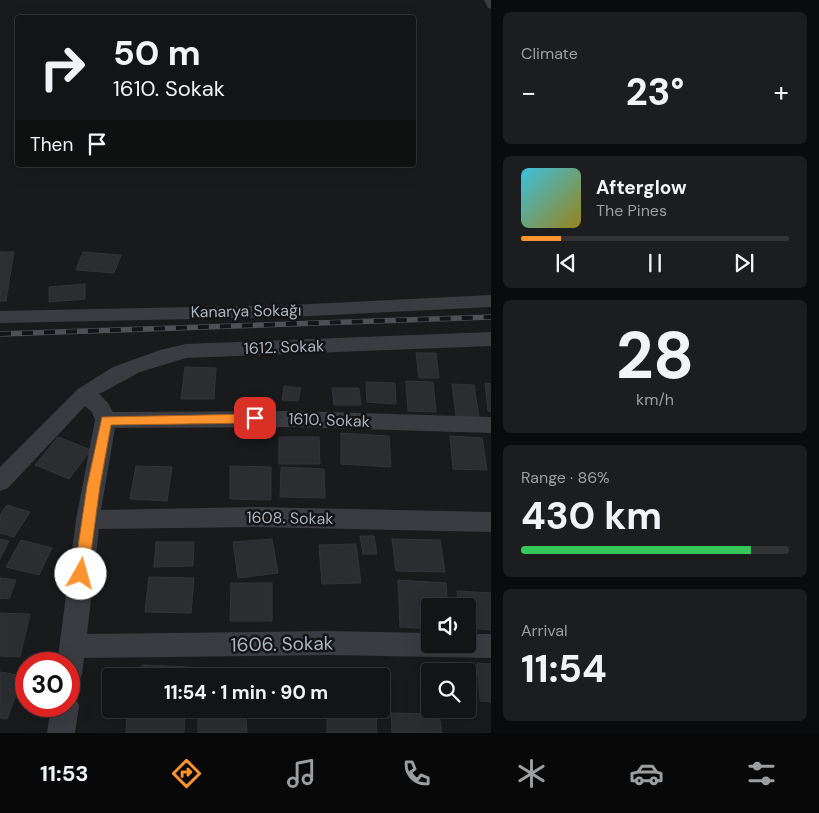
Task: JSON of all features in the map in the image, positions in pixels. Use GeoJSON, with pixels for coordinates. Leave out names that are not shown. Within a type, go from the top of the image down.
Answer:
{"type":"FeatureCollection","features":[{"type":"Feature","properties":{"kind":"street","name":"Kanarya Sokağı"},"geometry":{"type":"LineString","coordinates":[[0,317],[290,311],[491,301]]}},
{"type":"Feature","properties":{"kind":"street","name":"1612. Sokak"},"geometry":{"type":"LineString","coordinates":[[0,482],[86,394],[126,370],[168,354],[186,351],[491,339]]}},
{"type":"Feature","properties":{"kind":"street"},"geometry":{"type":"LineString","coordinates":[[71,652],[88,520],[106,420],[101,408],[86,394]]}},
{"type":"Feature","properties":{"kind":"street","name":"1610. Sokak"},"geometry":{"type":"LineString","coordinates":[[106,420],[294,419],[491,426]]}},
{"type":"Feature","properties":{"kind":"street","name":"1608. Sokak"},"geometry":{"type":"LineString","coordinates":[[88,520],[256,517],[491,522]]}},
{"type":"Feature","properties":{"kind":"street","name":"1606. Sokak"},"geometry":{"type":"LineString","coordinates":[[72,646],[327,643],[491,646]]}},
{"type":"Feature","properties":{"kind":"street"},"geometry":{"type":"LineString","coordinates":[[61,733],[63,717]]}},
{"type":"Feature","properties":{"kind":"building"},"geometry":{"type":"Polygon","coordinates":[[[0,252],[14,252],[6,301],[0,301],[0,252]]]}},
{"type":"Feature","properties":{"kind":"building"},"geometry":{"type":"Polygon","coordinates":[[[83,252],[121,255],[114,273],[76,270],[83,252]]]}},
{"type":"Feature","properties":{"kind":"building"},"geometry":{"type":"Polygon","coordinates":[[[85,284],[85,299],[49,302],[49,287],[85,284]]]}},
{"type":"Feature","properties":{"kind":"building"},"geometry":{"type":"Polygon","coordinates":[[[416,353],[436,353],[439,378],[419,378],[416,353]]]}},
{"type":"Feature","properties":{"kind":"building"},"geometry":{"type":"Polygon","coordinates":[[[185,367],[216,368],[214,399],[181,399],[185,367]]]}},
{"type":"Feature","properties":{"kind":"building"},"geometry":{"type":"Polygon","coordinates":[[[406,381],[433,382],[436,412],[408,411],[406,381]]]}},
{"type":"Feature","properties":{"kind":"building"},"geometry":{"type":"Polygon","coordinates":[[[366,382],[395,383],[396,404],[367,402],[366,382]]]}},
{"type":"Feature","properties":{"kind":"building"},"geometry":{"type":"Polygon","coordinates":[[[485,383],[491,384],[491,412],[488,411],[485,383]]]}},
{"type":"Feature","properties":{"kind":"building"},"geometry":{"type":"Polygon","coordinates":[[[452,384],[474,385],[479,417],[456,416],[452,384]]]}},
{"type":"Feature","properties":{"kind":"building"},"geometry":{"type":"Polygon","coordinates":[[[284,386],[301,388],[298,401],[282,400],[284,386]]]}},
{"type":"Feature","properties":{"kind":"building"},"geometry":{"type":"Polygon","coordinates":[[[332,388],[359,388],[361,405],[334,405],[332,388]]]}},
{"type":"Feature","properties":{"kind":"building"},"geometry":{"type":"Polygon","coordinates":[[[341,433],[389,436],[391,467],[341,464],[341,433]]]}},
{"type":"Feature","properties":{"kind":"building"},"geometry":{"type":"Polygon","coordinates":[[[450,436],[482,438],[487,470],[453,469],[450,436]]]}},
{"type":"Feature","properties":{"kind":"building"},"geometry":{"type":"Polygon","coordinates":[[[58,437],[91,450],[69,479],[35,465],[58,437]]]}},
{"type":"Feature","properties":{"kind":"building"},"geometry":{"type":"Polygon","coordinates":[[[279,437],[319,437],[320,464],[279,464],[279,437]]]}},
{"type":"Feature","properties":{"kind":"building"},"geometry":{"type":"Polygon","coordinates":[[[136,466],[172,467],[167,501],[130,499],[136,466]]]}},
{"type":"Feature","properties":{"kind":"building"},"geometry":{"type":"Polygon","coordinates":[[[230,466],[271,467],[271,500],[230,499],[230,466]]]}},
{"type":"Feature","properties":{"kind":"building"},"geometry":{"type":"Polygon","coordinates":[[[281,467],[324,469],[325,498],[280,497],[281,467]]]}},
{"type":"Feature","properties":{"kind":"building"},"geometry":{"type":"Polygon","coordinates":[[[7,505],[30,512],[14,537],[0,533],[0,515],[7,505]]]}},
{"type":"Feature","properties":{"kind":"building"},"geometry":{"type":"Polygon","coordinates":[[[360,536],[374,536],[377,554],[363,554],[360,536]]]}},
{"type":"Feature","properties":{"kind":"building"},"geometry":{"type":"Polygon","coordinates":[[[0,539],[9,541],[0,559],[0,539]]]}},
{"type":"Feature","properties":{"kind":"building"},"geometry":{"type":"Polygon","coordinates":[[[272,539],[278,573],[238,578],[233,542],[272,539]]]}},
{"type":"Feature","properties":{"kind":"building"},"geometry":{"type":"Polygon","coordinates":[[[392,539],[440,540],[445,572],[396,571],[392,539]]]}},
{"type":"Feature","properties":{"kind":"building"},"geometry":{"type":"Polygon","coordinates":[[[21,540],[52,548],[39,575],[6,567],[21,540]]]}},
{"type":"Feature","properties":{"kind":"building"},"geometry":{"type":"Polygon","coordinates":[[[156,542],[194,542],[193,566],[154,567],[156,542]]]}},
{"type":"Feature","properties":{"kind":"building"},"geometry":{"type":"Polygon","coordinates":[[[356,544],[361,583],[322,584],[319,545],[356,544]]]}},
{"type":"Feature","properties":{"kind":"building"},"geometry":{"type":"Polygon","coordinates":[[[149,577],[194,578],[191,613],[145,612],[149,577]]]}},
{"type":"Feature","properties":{"kind":"building"},"geometry":{"type":"Polygon","coordinates":[[[0,578],[16,580],[9,599],[0,598],[0,578]]]}},
{"type":"Feature","properties":{"kind":"building"},"geometry":{"type":"Polygon","coordinates":[[[398,580],[446,583],[447,598],[421,598],[421,628],[400,627],[398,580]]]}},
{"type":"Feature","properties":{"kind":"building"},"geometry":{"type":"Polygon","coordinates":[[[231,583],[272,583],[272,621],[230,621],[231,583]]]}},
{"type":"Feature","properties":{"kind":"building"},"geometry":{"type":"Polygon","coordinates":[[[457,591],[491,593],[491,630],[476,629],[476,598],[457,598],[457,591]]]}},
{"type":"Feature","properties":{"kind":"building"},"geometry":{"type":"Polygon","coordinates":[[[0,613],[30,614],[21,652],[15,652],[15,657],[0,656],[0,613]]]}},
{"type":"Feature","properties":{"kind":"building"},"geometry":{"type":"Polygon","coordinates":[[[477,663],[491,664],[491,702],[480,701],[477,663]]]}},
{"type":"Feature","properties":{"kind":"building"},"geometry":{"type":"Polygon","coordinates":[[[142,665],[189,667],[189,668],[142,668],[142,665]]]}},
{"type":"Feature","properties":{"kind":"building"},"geometry":{"type":"Polygon","coordinates":[[[0,672],[15,675],[15,698],[7,719],[0,718],[0,672]]]}},
{"type":"Feature","properties":{"kind":"building"},"geometry":{"type":"Polygon","coordinates":[[[391,713],[421,714],[421,718],[440,718],[442,733],[392,733],[391,713]]]}},
{"type":"Feature","properties":{"kind":"building"},"geometry":{"type":"Polygon","coordinates":[[[127,718],[185,718],[184,733],[126,733],[127,718]]]}},
{"type":"Feature","properties":{"kind":"building"},"geometry":{"type":"Polygon","coordinates":[[[198,718],[246,718],[247,733],[198,733],[198,718]]]}},
{"type":"Feature","properties":{"kind":"building"},"geometry":{"type":"Polygon","coordinates":[[[327,718],[376,718],[377,733],[327,733],[327,718]]]}},
{"type":"Feature","properties":{"kind":"railway"},"geometry":{"type":"LineString","coordinates":[[0,334],[491,317]]}},
{"type":"Feature","properties":{"kind":"route"},"geometry":{"type":"LineString","coordinates":[[81,574],[93,486],[106,420],[255,418]]}}]}
